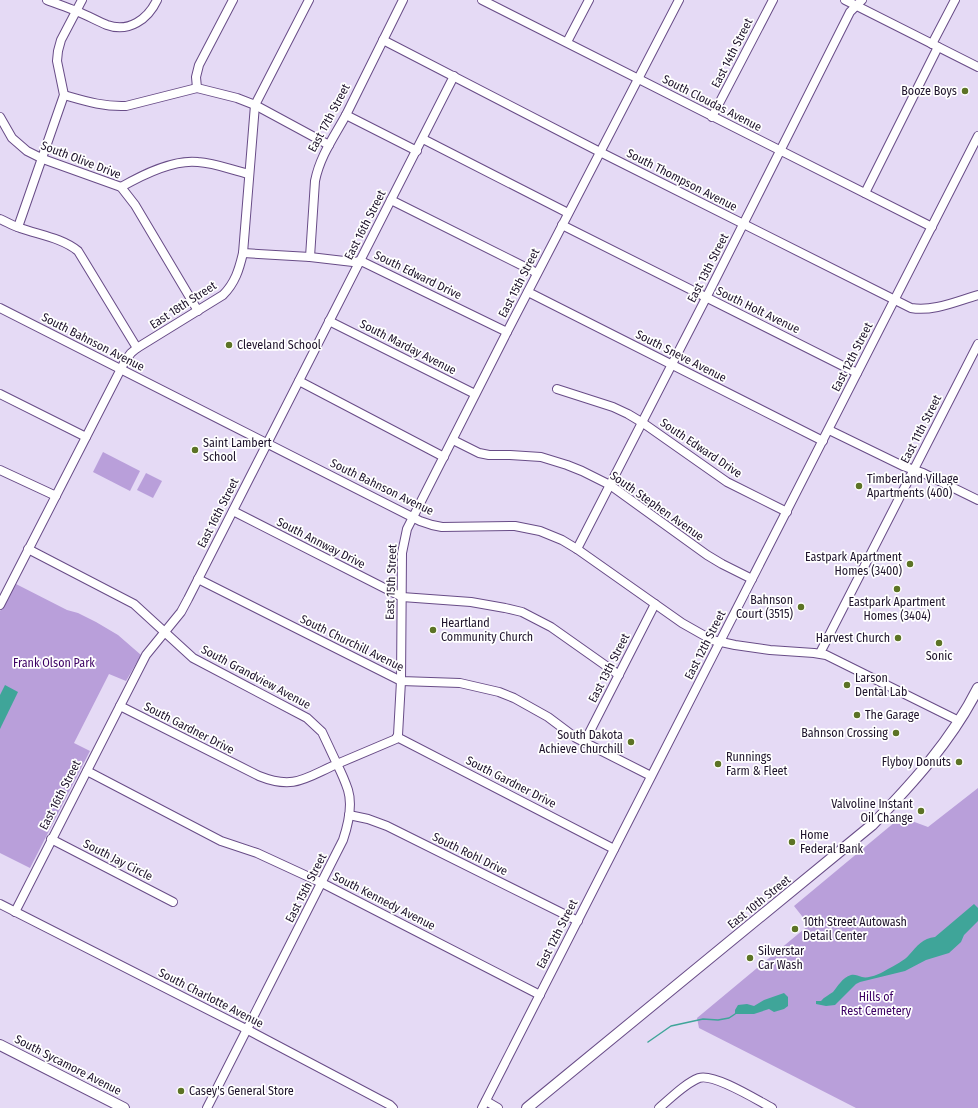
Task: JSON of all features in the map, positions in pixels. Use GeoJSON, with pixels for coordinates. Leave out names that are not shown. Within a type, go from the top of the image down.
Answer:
{"type":"FeatureCollection","features":[{"type":"Feature","properties":{"kind":"main road","name":"East 10th Street"},"geometry":{"type":"LineString","coordinates":[[527,1108],[872,825],[921,772],[959,722],[978,688]]}},
{"type":"Feature","properties":{"kind":"main road","name":"South Sycamore Avenue"},"geometry":{"type":"LineString","coordinates":[[0,1045],[113,1106],[124,1108]]}},
{"type":"Feature","properties":{"kind":"street"},"geometry":{"type":"LineString","coordinates":[[47,0],[107,25],[117,27],[135,24],[148,15],[153,9],[157,0]]}},
{"type":"Feature","properties":{"kind":"street"},"geometry":{"type":"LineString","coordinates":[[18,227],[64,95],[57,62],[61,40],[82,0]]}},
{"type":"Feature","properties":{"kind":"street"},"geometry":{"type":"LineString","coordinates":[[196,88],[196,77],[199,65],[233,0]]}},
{"type":"Feature","properties":{"kind":"street","name":"East 18th Street"},"geometry":{"type":"LineString","coordinates":[[0,605],[127,358],[138,348],[223,295],[229,290],[237,275],[243,253],[255,105],[309,0]]}},
{"type":"Feature","properties":{"kind":"street","name":"East 17th Street"},"geometry":{"type":"LineString","coordinates":[[310,257],[316,175],[322,157],[346,115],[403,0]]}},
{"type":"Feature","properties":{"kind":"street","name":"South Cloudas Avenue"},"geometry":{"type":"LineString","coordinates":[[482,0],[932,227]]}},
{"type":"Feature","properties":{"kind":"street"},"geometry":{"type":"LineString","coordinates":[[567,42],[588,0]]}},
{"type":"Feature","properties":{"kind":"street","name":"East 15th Street"},"geometry":{"type":"LineString","coordinates":[[397,737],[401,681],[402,554],[407,529],[568,212],[679,0]]}},
{"type":"Feature","properties":{"kind":"street","name":"East 14th Street"},"geometry":{"type":"LineString","coordinates":[[712,117],[773,0]]}},
{"type":"Feature","properties":{"kind":"street"},"geometry":{"type":"LineString","coordinates":[[845,0],[860,3],[935,46],[978,67]]}},
{"type":"Feature","properties":{"kind":"street"},"geometry":{"type":"LineString","coordinates":[[865,193],[935,46],[955,0]]}},
{"type":"Feature","properties":{"kind":"street","name":"East 13th Street"},"geometry":{"type":"LineString","coordinates":[[577,549],[672,365],[850,12],[860,3]]}},
{"type":"Feature","properties":{"kind":"street","name":"South Thompson Avenue"},"geometry":{"type":"LineString","coordinates":[[383,40],[600,152],[911,308],[930,308],[978,295]]}},
{"type":"Feature","properties":{"kind":"street","name":"East 16th Street"},"geometry":{"type":"LineString","coordinates":[[15,912],[146,655],[181,612],[454,76]]}},
{"type":"Feature","properties":{"kind":"street"},"geometry":{"type":"LineString","coordinates":[[64,95],[97,105],[116,107],[126,106],[196,88],[237,98],[255,105],[329,145]]}},
{"type":"Feature","properties":{"kind":"street"},"geometry":{"type":"LineString","coordinates":[[346,115],[416,151]]}},
{"type":"Feature","properties":{"kind":"street","name":"South Olive Drive"},"geometry":{"type":"LineString","coordinates":[[0,117],[12,138],[27,151],[42,159],[121,187],[135,205],[198,311]]}},
{"type":"Feature","properties":{"kind":"street","name":"East 12th Street"},"geometry":{"type":"LineString","coordinates":[[498,1108],[484,1104],[978,136]]}},
{"type":"Feature","properties":{"kind":"street"},"geometry":{"type":"LineString","coordinates":[[423,139],[568,212]]}},
{"type":"Feature","properties":{"kind":"street"},"geometry":{"type":"LineString","coordinates":[[121,187],[139,177],[178,163],[190,161],[210,164],[249,174]]}},
{"type":"Feature","properties":{"kind":"street"},"geometry":{"type":"LineString","coordinates":[[391,200],[537,273]]}},
{"type":"Feature","properties":{"kind":"street"},"geometry":{"type":"LineString","coordinates":[[0,218],[18,227],[70,244],[78,251],[138,348]]}},
{"type":"Feature","properties":{"kind":"street","name":"South Holt Avenue"},"geometry":{"type":"LineString","coordinates":[[562,225],[857,373]]}},
{"type":"Feature","properties":{"kind":"street","name":"South Edward Drive"},"geometry":{"type":"LineString","coordinates":[[243,253],[310,257],[353,262],[361,261],[507,332]]}},
{"type":"Feature","properties":{"kind":"street","name":"South Sneve Avenue"},"geometry":{"type":"LineString","coordinates":[[528,292],[823,441]]}},
{"type":"Feature","properties":{"kind":"street","name":"South Bahnson Avenue"},"geometry":{"type":"LineString","coordinates":[[0,308],[429,524],[442,526],[515,526],[532,529],[555,537],[577,549],[691,629],[712,640],[781,652],[820,654],[837,660],[959,722]]}},
{"type":"Feature","properties":{"kind":"street","name":"South Marday Avenue"},"geometry":{"type":"LineString","coordinates":[[329,321],[475,394]]}},
{"type":"Feature","properties":{"kind":"street","name":"East 11th Street"},"geometry":{"type":"LineString","coordinates":[[820,654],[978,344]]}},
{"type":"Feature","properties":{"kind":"street"},"geometry":{"type":"LineString","coordinates":[[299,381],[444,456]]}},
{"type":"Feature","properties":{"kind":"street","name":"South Edward Drive"},"geometry":{"type":"LineString","coordinates":[[557,389],[612,407],[643,422],[727,482],[787,512]]}},
{"type":"Feature","properties":{"kind":"street"},"geometry":{"type":"LineString","coordinates":[[0,394],[86,437]]}},
{"type":"Feature","properties":{"kind":"street"},"geometry":{"type":"LineString","coordinates":[[829,430],[978,500]]}},
{"type":"Feature","properties":{"kind":"street","name":"South Stephen Avenue"},"geometry":{"type":"LineString","coordinates":[[452,440],[479,453],[489,455],[510,454],[541,457],[567,465],[610,485],[707,555],[752,579]]}},
{"type":"Feature","properties":{"kind":"street"},"geometry":{"type":"LineString","coordinates":[[0,470],[56,496]]}},
{"type":"Feature","properties":{"kind":"street","name":"South Annway Drive"},"geometry":{"type":"LineString","coordinates":[[232,512],[402,597],[471,602],[522,612],[550,627],[618,675]]}},
{"type":"Feature","properties":{"kind":"street","name":"South Grandview Avenue"},"geometry":{"type":"LineString","coordinates":[[28,549],[134,604],[193,658],[307,718],[322,732],[337,764]]}},
{"type":"Feature","properties":{"kind":"street","name":"South Churchill Avenue"},"geometry":{"type":"LineString","coordinates":[[198,579],[401,681],[460,683],[499,692],[534,709],[584,743],[651,776]]}},
{"type":"Feature","properties":{"kind":"street","name":"East 13th Street"},"geometry":{"type":"LineString","coordinates":[[584,743],[655,604]]}},
{"type":"Feature","properties":{"kind":"street","name":"South Gardner Drive"},"geometry":{"type":"LineString","coordinates":[[120,706],[270,781],[282,783],[299,781],[337,764]]}},
{"type":"Feature","properties":{"kind":"street"},"geometry":{"type":"LineString","coordinates":[[337,764],[397,737]]}},
{"type":"Feature","properties":{"kind":"street","name":"South Gardner Drive"},"geometry":{"type":"LineString","coordinates":[[397,737],[614,849]]}},
{"type":"Feature","properties":{"kind":"street","name":"East 15th Street"},"geometry":{"type":"LineString","coordinates":[[207,1108],[343,840],[349,815],[350,800],[337,764]]}},
{"type":"Feature","properties":{"kind":"street","name":"South Kennedy Avenue"},"geometry":{"type":"LineString","coordinates":[[87,771],[221,841],[257,853],[322,883],[540,995]]}},
{"type":"Feature","properties":{"kind":"street","name":"South Rohl Drive"},"geometry":{"type":"LineString","coordinates":[[349,815],[368,819],[387,826],[578,920]]}},
{"type":"Feature","properties":{"kind":"street","name":"South Jay Circle"},"geometry":{"type":"LineString","coordinates":[[51,839],[173,902]]}},
{"type":"Feature","properties":{"kind":"street","name":"South Charlotte Avenue"},"geometry":{"type":"LineString","coordinates":[[0,904],[246,1029],[390,1105],[393,1108]]}},
{"type":"Feature","properties":{"kind":"street"},"geometry":{"type":"LineString","coordinates":[[659,1108],[693,1081],[704,1077],[721,1082],[757,1105],[772,1108]]}},
{"type":"Feature","properties":{"kind":"green space"},"geometry":{"type":"Polygon","coordinates":[[[103,452],[140,471],[130,491],[93,472],[103,452]]]}},
{"type":"Feature","properties":{"kind":"green space"},"geometry":{"type":"Polygon","coordinates":[[[146,473],[162,481],[153,498],[137,490],[146,473]]]}},
{"type":"Feature","properties":{"kind":"green space","name":"Frank Olson Park"},"geometry":{"type":"Polygon","coordinates":[[[16,584],[67,610],[78,613],[96,622],[118,635],[141,655],[126,681],[109,674],[74,743],[90,751],[30,868],[0,853],[0,611],[16,584]]]}},
{"type":"Feature","properties":{"kind":"green space","name":"Hills of Rest Cemetery"},"geometry":{"type":"Polygon","coordinates":[[[978,788],[978,1108],[856,1108],[699,1028],[697,1018],[809,925],[794,906],[901,817],[928,827],[978,788]]]}},
{"type":"Feature","properties":{"kind":"shaded area"},"geometry":{"type":"Polygon","coordinates":[[[5,685],[18,692],[0,729],[0,695],[5,685]]]}},
{"type":"Feature","properties":{"kind":"shaded area"},"geometry":{"type":"Polygon","coordinates":[[[974,904],[978,908],[978,921],[964,935],[961,942],[949,953],[926,960],[905,971],[860,982],[856,984],[835,1005],[826,1006],[816,1004],[816,1001],[821,1001],[833,992],[840,982],[848,976],[872,976],[899,963],[920,943],[935,937],[974,904]]]}},
{"type":"Feature","properties":{"kind":"shaded area"},"geometry":{"type":"Polygon","coordinates":[[[784,993],[788,997],[788,1006],[784,1009],[774,1012],[769,1009],[754,1014],[735,1014],[735,1010],[738,1005],[747,1004],[754,1006],[764,1000],[784,993]]]}},
{"type":"Feature","properties":{"kind":"waterway"},"geometry":{"type":"LineString","coordinates":[[648,1042],[671,1026],[703,1019],[718,1020],[729,1018],[735,1014]]}},
{"type":"Feature","properties":{"kind":"place","name":"Booze Boys"},"geometry":{"type":"Point","coordinates":[965,91]}},
{"type":"Feature","properties":{"kind":"place","name":"Cleveland School"},"geometry":{"type":"Point","coordinates":[229,345]}},
{"type":"Feature","properties":{"kind":"place","name":"Saint Lambert School"},"geometry":{"type":"Point","coordinates":[195,450]}},
{"type":"Feature","properties":{"kind":"place","name":"Timberland Village Apartments (400)"},"geometry":{"type":"Point","coordinates":[859,486]}},
{"type":"Feature","properties":{"kind":"place","name":"Eastpark Apartment Homes (3400)"},"geometry":{"type":"Point","coordinates":[910,564]}},
{"type":"Feature","properties":{"kind":"place","name":"Eastpark Apartment Homes (3404)"},"geometry":{"type":"Point","coordinates":[897,589]}},
{"type":"Feature","properties":{"kind":"place","name":"Bahnson Court (3515)"},"geometry":{"type":"Point","coordinates":[801,607]}},
{"type":"Feature","properties":{"kind":"place","name":"Heartland Community Church"},"geometry":{"type":"Point","coordinates":[433,630]}},
{"type":"Feature","properties":{"kind":"place","name":"Harvest Church"},"geometry":{"type":"Point","coordinates":[898,638]}},
{"type":"Feature","properties":{"kind":"place","name":"Sonic"},"geometry":{"type":"Point","coordinates":[939,643]}},
{"type":"Feature","properties":{"kind":"place","name":"Larson Dental Lab"},"geometry":{"type":"Point","coordinates":[847,685]}},
{"type":"Feature","properties":{"kind":"place","name":"The Garage"},"geometry":{"type":"Point","coordinates":[857,715]}},
{"type":"Feature","properties":{"kind":"place","name":"Bahnson Crossing"},"geometry":{"type":"Point","coordinates":[896,733]}},
{"type":"Feature","properties":{"kind":"place","name":"South Dakota Achieve Churchill"},"geometry":{"type":"Point","coordinates":[631,742]}},
{"type":"Feature","properties":{"kind":"place","name":"Flyboy Donuts"},"geometry":{"type":"Point","coordinates":[959,762]}},
{"type":"Feature","properties":{"kind":"place","name":"Runnings Farm & Fleet"},"geometry":{"type":"Point","coordinates":[718,764]}},
{"type":"Feature","properties":{"kind":"place","name":"Valvoline Instant Oil Change"},"geometry":{"type":"Point","coordinates":[921,811]}},
{"type":"Feature","properties":{"kind":"place","name":"Home Federal Bank"},"geometry":{"type":"Point","coordinates":[792,842]}},
{"type":"Feature","properties":{"kind":"place","name":"10th Street Autowash Detail Center"},"geometry":{"type":"Point","coordinates":[795,929]}},
{"type":"Feature","properties":{"kind":"place","name":"Silverstar Car Wash"},"geometry":{"type":"Point","coordinates":[750,958]}},
{"type":"Feature","properties":{"kind":"place","name":"Casey's General Store"},"geometry":{"type":"Point","coordinates":[181,1091]}}]}
